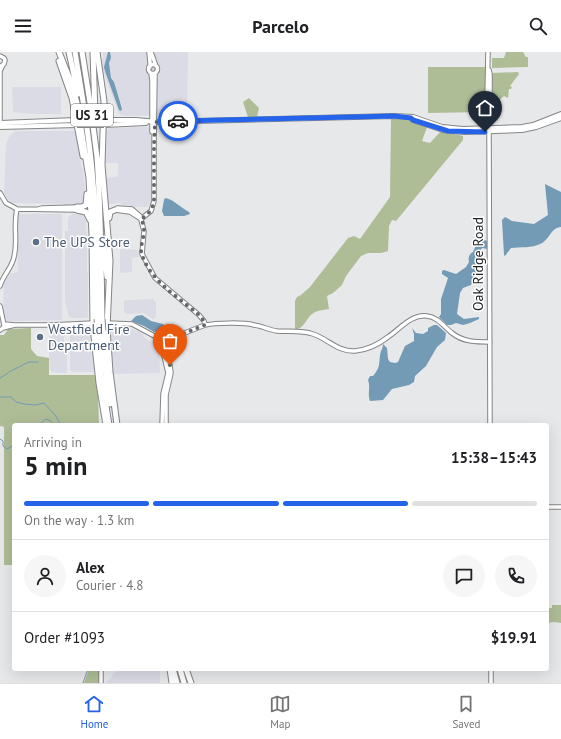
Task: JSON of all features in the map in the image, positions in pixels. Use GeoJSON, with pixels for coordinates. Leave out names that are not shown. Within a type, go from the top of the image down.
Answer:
{"type":"FeatureCollection","features":[{"type":"Feature","properties":{"kind":"highway"},"geometry":{"type":"LineString","coordinates":[[58,52],[71,95],[84,162],[92,258]]}},
{"type":"Feature","properties":{"kind":"highway"},"geometry":{"type":"LineString","coordinates":[[58,52],[73,89],[79,113],[90,183],[93,325],[99,383],[106,423]]}},
{"type":"Feature","properties":{"kind":"highway"},"geometry":{"type":"LineString","coordinates":[[69,52],[89,140]]}},
{"type":"Feature","properties":{"kind":"highway","name":"US 31"},"geometry":{"type":"LineString","coordinates":[[75,52],[94,182],[100,319]]}},
{"type":"Feature","properties":{"kind":"highway","name":"US 31"},"geometry":{"type":"LineString","coordinates":[[82,52],[94,130],[98,178],[102,199],[100,319],[101,374],[109,423]]}},
{"type":"Feature","properties":{"kind":"highway"},"geometry":{"type":"LineString","coordinates":[[94,52],[93,90],[98,178]]}},
{"type":"Feature","properties":{"kind":"highway"},"geometry":{"type":"LineString","coordinates":[[94,52],[104,98],[102,199],[107,275],[107,325],[115,423]]}},
{"type":"Feature","properties":{"kind":"highway"},"geometry":{"type":"LineString","coordinates":[[77,209],[86,204],[87,187]]}},
{"type":"Feature","properties":{"kind":"highway"},"geometry":{"type":"LineString","coordinates":[[102,199],[109,207],[116,209]]}},
{"type":"Feature","properties":{"kind":"highway"},"geometry":{"type":"LineString","coordinates":[[102,199],[108,231],[110,261],[107,306]]}},
{"type":"Feature","properties":{"kind":"highway"},"geometry":{"type":"LineString","coordinates":[[77,209],[86,212],[90,220]]}},
{"type":"Feature","properties":{"kind":"highway"},"geometry":{"type":"LineString","coordinates":[[108,231],[109,214],[116,209]]}},
{"type":"Feature","properties":{"kind":"highway","name":"US 31"},"geometry":{"type":"LineString","coordinates":[[100,331],[106,377],[115,423]]}},
{"type":"Feature","properties":{"kind":"highway"},"geometry":{"type":"LineString","coordinates":[[170,671],[172,683]]}},
{"type":"Feature","properties":{"kind":"highway"},"geometry":{"type":"LineString","coordinates":[[174,671],[177,683]]}},
{"type":"Feature","properties":{"kind":"highway"},"geometry":{"type":"LineString","coordinates":[[181,671],[184,683]]}},
{"type":"Feature","properties":{"kind":"highway"},"geometry":{"type":"LineString","coordinates":[[187,671],[191,683]]}},
{"type":"Feature","properties":{"kind":"main road"},"geometry":{"type":"LineString","coordinates":[[489,130],[526,127],[561,114]]}},
{"type":"Feature","properties":{"kind":"main road"},"geometry":{"type":"LineString","coordinates":[[0,124],[136,120],[152,122],[391,116],[411,118],[413,120],[448,131],[527,130],[561,118]]}},
{"type":"Feature","properties":{"kind":"street"},"geometry":{"type":"LineString","coordinates":[[0,124],[0,71],[5,61],[2,57],[2,52]]}},
{"type":"Feature","properties":{"kind":"street"},"geometry":{"type":"LineString","coordinates":[[150,52],[158,69],[156,73],[155,102],[152,122]]}},
{"type":"Feature","properties":{"kind":"street"},"geometry":{"type":"LineString","coordinates":[[150,52],[149,70],[153,101],[155,102]]}},
{"type":"Feature","properties":{"kind":"street","name":"Oak Ridge Road"},"geometry":{"type":"LineString","coordinates":[[488,52],[487,102],[489,104],[490,423]]}},
{"type":"Feature","properties":{"kind":"street"},"geometry":{"type":"LineString","coordinates":[[150,67],[152,65],[156,66]]}},
{"type":"Feature","properties":{"kind":"street"},"geometry":{"type":"LineString","coordinates":[[150,73],[156,73]]}},
{"type":"Feature","properties":{"kind":"street"},"geometry":{"type":"LineString","coordinates":[[141,219],[148,214],[154,204],[152,86]]}},
{"type":"Feature","properties":{"kind":"street"},"geometry":{"type":"LineString","coordinates":[[0,193],[6,203],[17,209],[77,209]]}},
{"type":"Feature","properties":{"kind":"street"},"geometry":{"type":"LineString","coordinates":[[0,286],[14,258],[15,221],[17,209]]}},
{"type":"Feature","properties":{"kind":"street"},"geometry":{"type":"LineString","coordinates":[[116,209],[130,212],[141,219],[144,231],[142,254],[155,278],[199,315],[204,321],[205,325]]}},
{"type":"Feature","properties":{"kind":"street"},"geometry":{"type":"LineString","coordinates":[[0,306],[2,325],[135,326],[154,336],[163,343],[205,325],[247,324],[270,330],[307,332],[317,335],[340,349],[354,351],[365,349],[389,337],[408,321],[416,317],[426,316],[437,320],[453,334],[463,339],[473,342],[490,342]]}},
{"type":"Feature","properties":{"kind":"street"},"geometry":{"type":"LineString","coordinates":[[154,336],[166,332],[177,336]]}},
{"type":"Feature","properties":{"kind":"street"},"geometry":{"type":"LineString","coordinates":[[161,334],[160,340],[168,372],[163,394],[162,423]]}},
{"type":"Feature","properties":{"kind":"street"},"geometry":{"type":"LineString","coordinates":[[166,423],[166,395],[171,373],[165,350],[170,337],[169,334]]}},
{"type":"Feature","properties":{"kind":"street"},"geometry":{"type":"LineString","coordinates":[[549,507],[561,507]]}},
{"type":"Feature","properties":{"kind":"street"},"geometry":{"type":"LineString","coordinates":[[101,671],[101,683]]}},
{"type":"Feature","properties":{"kind":"street"},"geometry":{"type":"LineString","coordinates":[[491,671],[492,683]]}},
{"type":"Feature","properties":{"kind":"shaded area"},"geometry":{"type":"Polygon","coordinates":[[[103,52],[188,52],[187,114],[126,116],[119,114],[102,68],[103,52]]]}},
{"type":"Feature","properties":{"kind":"shaded area"},"geometry":{"type":"Polygon","coordinates":[[[12,87],[61,87],[61,114],[32,114],[13,112],[12,87]]]}},
{"type":"Feature","properties":{"kind":"shaded area"},"geometry":{"type":"Polygon","coordinates":[[[148,127],[151,140],[151,204],[148,205],[148,207],[134,207],[121,205],[121,203],[109,204],[106,178],[118,177],[118,163],[105,163],[107,131],[110,128],[148,127]]]}},
{"type":"Feature","properties":{"kind":"shaded area"},"geometry":{"type":"Polygon","coordinates":[[[15,131],[75,131],[85,188],[85,200],[82,206],[64,204],[11,203],[4,193],[6,144],[9,137],[15,131]]]}},
{"type":"Feature","properties":{"kind":"shaded area"},"geometry":{"type":"Polygon","coordinates":[[[19,214],[62,214],[62,320],[9,321],[5,319],[3,315],[4,282],[11,273],[18,271],[19,214]]]}},
{"type":"Feature","properties":{"kind":"shaded area"},"geometry":{"type":"Polygon","coordinates":[[[72,214],[82,214],[86,221],[88,317],[85,318],[69,317],[65,302],[65,231],[68,231],[68,218],[72,214]]]}},
{"type":"Feature","properties":{"kind":"shaded area"},"geometry":{"type":"Polygon","coordinates":[[[120,249],[138,250],[139,257],[132,258],[132,272],[120,273],[120,249]]]}},
{"type":"Feature","properties":{"kind":"shaded area"},"geometry":{"type":"Polygon","coordinates":[[[153,299],[156,303],[156,315],[153,319],[144,313],[127,314],[124,312],[124,301],[153,299]]]}},
{"type":"Feature","properties":{"kind":"shaded area"},"geometry":{"type":"Polygon","coordinates":[[[115,327],[126,327],[140,332],[150,342],[157,341],[159,343],[160,373],[112,374],[111,329],[115,329],[115,327]]]}},
{"type":"Feature","properties":{"kind":"shaded area"},"geometry":{"type":"Polygon","coordinates":[[[49,329],[64,329],[64,342],[50,342],[49,329]]]}},
{"type":"Feature","properties":{"kind":"shaded area"},"geometry":{"type":"Polygon","coordinates":[[[70,329],[86,329],[89,331],[90,347],[92,347],[95,371],[72,372],[70,369],[70,329]]]}},
{"type":"Feature","properties":{"kind":"shaded area"},"geometry":{"type":"Polygon","coordinates":[[[64,342],[67,351],[67,373],[52,372],[50,369],[49,352],[51,343],[64,342]]]}},
{"type":"Feature","properties":{"kind":"shaded area"},"geometry":{"type":"Polygon","coordinates":[[[116,671],[160,671],[160,683],[106,683],[116,671]]]}},
{"type":"Feature","properties":{"kind":"green space"},"geometry":{"type":"Polygon","coordinates":[[[506,52],[523,52],[526,57],[528,57],[528,67],[492,68],[492,58],[504,58],[506,52]]]}},
{"type":"Feature","properties":{"kind":"green space"},"geometry":{"type":"Polygon","coordinates":[[[428,67],[486,67],[485,112],[428,113],[428,67]]]}},
{"type":"Feature","properties":{"kind":"green space"},"geometry":{"type":"Polygon","coordinates":[[[518,72],[519,74],[510,86],[512,87],[509,89],[508,98],[504,96],[496,103],[493,103],[492,73],[518,72]]]}},
{"type":"Feature","properties":{"kind":"green space"},"geometry":{"type":"Polygon","coordinates":[[[249,98],[259,108],[257,117],[248,117],[243,102],[249,98]]]}},
{"type":"Feature","properties":{"kind":"green space"},"geometry":{"type":"Polygon","coordinates":[[[391,118],[408,120],[427,127],[422,141],[430,143],[441,131],[463,136],[463,140],[396,221],[392,220],[389,226],[388,251],[381,253],[368,253],[361,256],[346,276],[342,285],[327,296],[329,309],[320,310],[314,313],[298,329],[298,331],[295,331],[295,301],[297,297],[310,287],[348,238],[354,236],[360,239],[390,197],[391,118]]]}},
{"type":"Feature","properties":{"kind":"green space"},"geometry":{"type":"Polygon","coordinates":[[[31,328],[31,349],[37,356],[49,358],[49,375],[95,375],[98,395],[99,423],[12,423],[12,565],[4,565],[4,427],[0,426],[0,335],[4,335],[8,329],[31,328]]]}},
{"type":"Feature","properties":{"kind":"green space"},"geometry":{"type":"Polygon","coordinates":[[[552,605],[561,605],[561,623],[549,623],[549,608],[552,608],[552,605]]]}},
{"type":"Feature","properties":{"kind":"green space"},"geometry":{"type":"Polygon","coordinates":[[[88,671],[101,671],[101,683],[84,683],[88,671]]]}},
{"type":"Feature","properties":{"kind":"water"},"geometry":{"type":"Polygon","coordinates":[[[108,52],[110,52],[111,58],[109,63],[111,78],[114,82],[122,109],[121,111],[119,110],[104,67],[108,52]]]}},
{"type":"Feature","properties":{"kind":"water"},"geometry":{"type":"Polygon","coordinates":[[[545,184],[561,192],[561,227],[554,230],[546,240],[540,244],[530,247],[511,248],[505,256],[502,220],[505,217],[512,221],[534,224],[548,215],[545,184]]]}},
{"type":"Feature","properties":{"kind":"water"},"geometry":{"type":"Polygon","coordinates":[[[165,198],[174,202],[190,214],[184,216],[164,216],[162,211],[165,198]]]}},
{"type":"Feature","properties":{"kind":"water"},"geometry":{"type":"Polygon","coordinates":[[[485,240],[488,242],[488,249],[482,248],[480,251],[478,271],[471,285],[463,288],[460,293],[457,314],[464,319],[479,317],[479,319],[463,325],[456,323],[447,325],[439,317],[441,314],[441,299],[448,278],[442,274],[442,271],[444,270],[456,274],[466,267],[469,262],[469,256],[473,252],[478,241],[485,240]]]}},
{"type":"Feature","properties":{"kind":"water"},"geometry":{"type":"Polygon","coordinates":[[[142,315],[151,321],[163,324],[165,327],[164,329],[154,332],[131,321],[136,316],[142,315]]]}},
{"type":"Feature","properties":{"kind":"water"},"geometry":{"type":"Polygon","coordinates":[[[437,325],[446,333],[445,340],[437,347],[426,366],[415,376],[414,382],[409,385],[392,389],[383,400],[370,401],[368,380],[370,376],[373,376],[378,369],[383,344],[387,348],[388,359],[390,362],[398,362],[405,346],[414,341],[412,328],[416,333],[423,334],[428,331],[428,328],[437,325]]]}},
{"type":"Feature","properties":{"kind":"waterway"},"geometry":{"type":"LineString","coordinates":[[9,372],[29,362],[38,362]]}},
{"type":"Feature","properties":{"kind":"waterway"},"geometry":{"type":"LineString","coordinates":[[0,378],[8,373]]}},
{"type":"Feature","properties":{"kind":"waterway"},"geometry":{"type":"LineString","coordinates":[[0,397],[11,397],[16,402],[24,404],[35,405],[44,403],[56,416],[59,423]]}},
{"type":"Feature","properties":{"kind":"waterway"},"geometry":{"type":"LineString","coordinates":[[41,423],[46,419],[52,423]]}},
{"type":"Feature","properties":{"kind":"waterway"},"geometry":{"type":"LineString","coordinates":[[0,439],[3,441],[3,446],[7,449],[12,446]]}},
{"type":"Feature","properties":{"kind":"waterway"},"geometry":{"type":"LineString","coordinates":[[83,683],[87,671]]}},
{"type":"Feature","properties":{"kind":"way so far"},"geometry":{"type":"LineString","coordinates":[[170,365],[165,350],[167,342],[172,338],[199,328],[205,325],[205,323],[199,315],[155,278],[142,254],[144,231],[141,219],[151,211],[154,201],[155,122],[178,121]]}},
{"type":"Feature","properties":{"kind":"place","name":"The UPS Store"},"geometry":{"type":"Point","coordinates":[36,242]}},
{"type":"Feature","properties":{"kind":"place","name":"Westfield Fire Department"},"geometry":{"type":"Point","coordinates":[40,337]}},
{"type":"Feature","properties":{"kind":"route"},"geometry":{"type":"LineString","coordinates":[[178,121],[400,116],[411,118],[413,120],[448,131],[485,132]]}}]}
